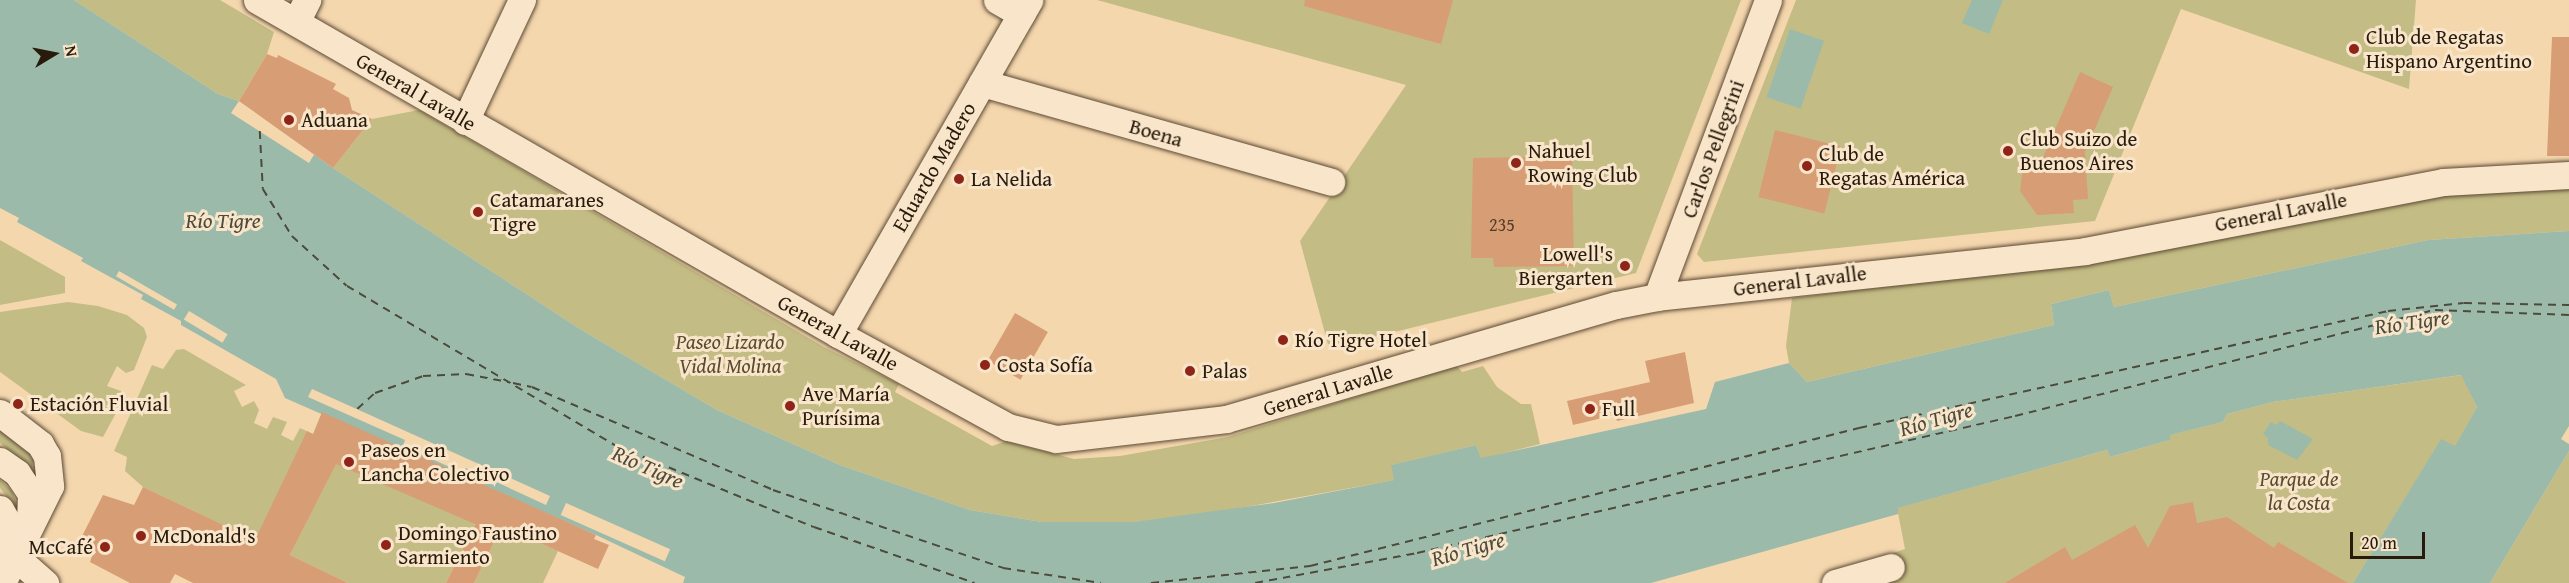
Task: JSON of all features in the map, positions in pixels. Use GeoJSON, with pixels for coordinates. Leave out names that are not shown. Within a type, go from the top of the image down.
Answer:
{"type":"FeatureCollection","features":[{"type":"Feature","properties":{"kind":"street","name":"General Lavalle"},"geometry":{"type":"LineString","coordinates":[[257,0],[301,11],[465,121],[838,334],[1008,427],[1036,436],[1079,439],[1204,424],[1254,413],[1616,305],[1657,297],[2085,250],[2443,182],[2569,175]]}},
{"type":"Feature","properties":{"kind":"street"},"geometry":{"type":"LineString","coordinates":[[465,121],[522,0]]}},
{"type":"Feature","properties":{"kind":"street"},"geometry":{"type":"LineString","coordinates":[[997,0],[1025,7]]}},
{"type":"Feature","properties":{"kind":"street","name":"Carlos Pellegrini"},"geometry":{"type":"LineString","coordinates":[[1657,297],[1768,0]]}},
{"type":"Feature","properties":{"kind":"street","name":"Eduardo Madero"},"geometry":{"type":"LineString","coordinates":[[838,334],[1025,7]]}},
{"type":"Feature","properties":{"kind":"street","name":"Boena"},"geometry":{"type":"LineString","coordinates":[[982,83],[1331,182]]}},
{"type":"Feature","properties":{"kind":"street"},"geometry":{"type":"LineString","coordinates":[[0,413],[40,444],[47,456],[50,486],[13,555],[2,583]]}},
{"type":"Feature","properties":{"kind":"street"},"geometry":{"type":"LineString","coordinates":[[0,461],[17,473],[31,494],[30,523]]}},
{"type":"Feature","properties":{"kind":"street"},"geometry":{"type":"LineString","coordinates":[[0,509],[6,520],[13,555],[45,583]]}},
{"type":"Feature","properties":{"kind":"street"},"geometry":{"type":"LineString","coordinates":[[1835,583],[1891,567]]}},
{"type":"Feature","properties":{"kind":"green space"},"geometry":{"type":"Polygon","coordinates":[[[74,0],[220,0],[274,32],[267,54],[239,101],[218,94],[74,0]]]}},
{"type":"Feature","properties":{"kind":"green space","name":"Nahuel Rowing Club"},"geometry":{"type":"Polygon","coordinates":[[[1097,0],[1741,0],[1636,273],[1329,348],[1300,241],[1406,85],[1097,0]]]}},
{"type":"Feature","properties":{"kind":"green space"},"geometry":{"type":"Polygon","coordinates":[[[1796,0],[2416,0],[2409,89],[2181,9],[2095,221],[1704,262],[1697,254],[1796,0]]]}},
{"type":"Feature","properties":{"kind":"green space","name":"Paseo Lizardo Vidal Molina"},"geometry":{"type":"Polygon","coordinates":[[[419,110],[824,347],[899,384],[895,392],[992,446],[1007,441],[1074,459],[1120,456],[1228,437],[1456,365],[1462,372],[1483,366],[1497,387],[1521,404],[1531,404],[1540,444],[1481,459],[1476,445],[1392,465],[1395,480],[1195,516],[1133,522],[1042,522],[970,510],[840,465],[717,410],[580,329],[333,168],[372,119],[419,110]]]}},
{"type":"Feature","properties":{"kind":"green space"},"geometry":{"type":"Polygon","coordinates":[[[2569,187],[2569,231],[2428,240],[2114,307],[2109,290],[2051,304],[2054,325],[1807,382],[1789,363],[1786,346],[1792,298],[2122,258],[2445,195],[2569,187]]]}},
{"type":"Feature","properties":{"kind":"green space"},"geometry":{"type":"Polygon","coordinates":[[[0,240],[65,277],[65,293],[0,305],[0,240]]]}},
{"type":"Feature","properties":{"kind":"green space"},"geometry":{"type":"Polygon","coordinates":[[[68,302],[98,306],[127,315],[144,328],[147,337],[134,370],[126,373],[117,366],[107,386],[121,391],[122,402],[103,437],[81,431],[0,372],[0,312],[68,302]]]}},
{"type":"Feature","properties":{"kind":"green space"},"geometry":{"type":"Polygon","coordinates":[[[184,349],[246,385],[234,391],[242,407],[254,401],[259,410],[254,423],[267,429],[273,417],[287,422],[281,435],[293,441],[300,428],[313,434],[265,545],[143,487],[125,471],[127,457],[114,451],[152,365],[163,369],[176,350],[184,349]]]}},
{"type":"Feature","properties":{"kind":"green space","name":"Parque de la Costa"},"geometry":{"type":"Polygon","coordinates":[[[2462,375],[2477,407],[2455,447],[2441,440],[2353,583],[1889,583],[1893,553],[1905,549],[1897,508],[2107,450],[2110,457],[2170,440],[2169,435],[2223,422],[2227,414],[2273,402],[2462,375]]]}},
{"type":"Feature","properties":{"kind":"green space"},"geometry":{"type":"Polygon","coordinates":[[[0,428],[26,448],[33,460],[32,469],[0,443],[0,428]]]}},
{"type":"Feature","properties":{"kind":"green space"},"geometry":{"type":"Polygon","coordinates":[[[342,451],[480,513],[446,583],[348,583],[290,555],[342,451]]]}},
{"type":"Feature","properties":{"kind":"green space"},"geometry":{"type":"Polygon","coordinates":[[[2569,451],[2569,583],[2490,583],[2569,451]]]}},
{"type":"Feature","properties":{"kind":"green space"},"geometry":{"type":"Polygon","coordinates":[[[0,480],[12,491],[19,511],[0,488],[0,480]]]}},
{"type":"Feature","properties":{"kind":"green space"},"geometry":{"type":"Polygon","coordinates":[[[502,526],[558,551],[543,583],[474,583],[502,526]]]}},
{"type":"Feature","properties":{"kind":"water","name":"Río Tigre"},"geometry":{"type":"Polygon","coordinates":[[[0,0],[74,0],[218,94],[239,101],[333,168],[580,329],[717,410],[840,465],[970,510],[1042,522],[1133,522],[1274,503],[1394,480],[1391,465],[1476,445],[1481,458],[1706,409],[1715,382],[1789,363],[1807,382],[2054,325],[2051,304],[2109,290],[2114,307],[2428,240],[2569,231],[2569,426],[2561,439],[2569,444],[2569,451],[2490,583],[2353,583],[2441,439],[2455,446],[2477,407],[2461,375],[2273,402],[2227,414],[2223,422],[2170,435],[2170,440],[2110,457],[2107,450],[1898,508],[1898,514],[1651,583],[683,583],[685,577],[596,535],[285,398],[276,379],[181,325],[181,321],[141,299],[143,295],[81,261],[83,258],[17,222],[19,218],[0,208],[0,0]]]}},
{"type":"Feature","properties":{"kind":"water"},"geometry":{"type":"Polygon","coordinates":[[[1972,0],[2003,0],[1989,34],[1962,23],[1972,0]]]}},
{"type":"Feature","properties":{"kind":"water"},"geometry":{"type":"Polygon","coordinates":[[[1790,29],[1824,41],[1801,109],[1767,97],[1790,29]]]}},
{"type":"Feature","properties":{"kind":"water"},"geometry":{"type":"Polygon","coordinates":[[[2280,421],[2313,439],[2297,460],[2268,445],[2268,438],[2263,434],[2271,422],[2277,425],[2280,421]]]}},
{"type":"Feature","properties":{"kind":"pier"},"geometry":{"type":"Polygon","coordinates":[[[239,101],[315,153],[309,163],[231,113],[239,101]]]}},
{"type":"Feature","properties":{"kind":"pier"},"geometry":{"type":"Polygon","coordinates":[[[119,271],[177,304],[174,310],[116,276],[119,271]]]}},
{"type":"Feature","properties":{"kind":"pier"},"geometry":{"type":"Polygon","coordinates":[[[189,311],[228,334],[222,343],[184,320],[189,311]]]}},
{"type":"Feature","properties":{"kind":"pier"},"geometry":{"type":"Polygon","coordinates":[[[312,389],[550,496],[546,505],[466,468],[463,473],[403,446],[405,440],[308,397],[312,389]]]}},
{"type":"Feature","properties":{"kind":"pier"},"geometry":{"type":"Polygon","coordinates":[[[566,503],[670,549],[665,561],[561,515],[566,503]]]}},
{"type":"Feature","properties":{"kind":"building"},"geometry":{"type":"Polygon","coordinates":[[[1305,0],[1453,0],[1441,44],[1304,6],[1305,0]]]}},
{"type":"Feature","properties":{"kind":"building"},"geometry":{"type":"Polygon","coordinates":[[[2552,37],[2569,37],[2569,156],[2547,156],[2552,37]]]}},
{"type":"Feature","properties":{"kind":"building"},"geometry":{"type":"Polygon","coordinates":[[[267,54],[277,58],[278,55],[336,84],[333,89],[349,98],[352,110],[372,119],[333,168],[239,101],[267,54]]]}},
{"type":"Feature","properties":{"kind":"building"},"geometry":{"type":"Polygon","coordinates":[[[2080,72],[2113,87],[2085,152],[2088,199],[2073,200],[2074,213],[2037,215],[2020,191],[2023,168],[2038,169],[2080,72]]]}},
{"type":"Feature","properties":{"kind":"building"},"geometry":{"type":"Polygon","coordinates":[[[1775,130],[1841,146],[1824,213],[1758,197],[1775,130]]]}},
{"type":"Feature","properties":{"kind":"building"},"geometry":{"type":"Polygon","coordinates":[[[1572,156],[1574,266],[1494,267],[1493,258],[1471,258],[1473,158],[1572,156]]]}},
{"type":"Feature","properties":{"kind":"building"},"geometry":{"type":"Polygon","coordinates":[[[1015,313],[1048,332],[1020,380],[988,361],[1015,313]]]}},
{"type":"Feature","properties":{"kind":"building"},"geometry":{"type":"Polygon","coordinates":[[[1685,352],[1694,403],[1617,421],[1615,415],[1573,425],[1567,401],[1650,382],[1645,361],[1685,352]]]}},
{"type":"Feature","properties":{"kind":"building"},"geometry":{"type":"Polygon","coordinates":[[[322,412],[596,535],[594,539],[609,545],[598,569],[502,526],[474,583],[446,583],[475,524],[336,464],[290,555],[348,583],[193,583],[175,574],[170,583],[130,583],[90,562],[94,550],[79,542],[103,495],[134,505],[143,487],[255,540],[307,431],[313,434],[322,412]]]}},
{"type":"Feature","properties":{"kind":"building"},"geometry":{"type":"Polygon","coordinates":[[[2193,502],[2197,523],[2227,517],[2274,548],[2278,542],[2348,583],[2005,583],[2065,547],[2072,560],[2135,525],[2148,548],[2170,506],[2193,502]]]}},
{"type":"Feature","properties":{"kind":"ferry route"},"geometry":{"type":"LineString","coordinates":[[260,131],[263,189],[292,236],[347,286],[617,446],[814,527],[975,583]]}},
{"type":"Feature","properties":{"kind":"ferry route"},"geometry":{"type":"LineString","coordinates":[[1151,583],[1310,566],[1859,428],[2388,311],[2464,303],[2569,305]]}},
{"type":"Feature","properties":{"kind":"ferry route"},"geometry":{"type":"LineString","coordinates":[[1255,583],[1417,553],[2015,416],[2435,310],[2569,315]]}},
{"type":"Feature","properties":{"kind":"ferry route"},"geometry":{"type":"LineString","coordinates":[[357,409],[375,393],[423,376],[466,374],[508,382]]}},
{"type":"Feature","properties":{"kind":"ferry route"},"geometry":{"type":"LineString","coordinates":[[513,383],[532,387],[773,490],[1003,568],[1101,583]]}},
{"type":"Feature","properties":{"kind":"place","name":"Club de Regatas Hispano Argentino"},"geometry":{"type":"Point","coordinates":[2354,49]}},
{"type":"Feature","properties":{"kind":"place","name":"Aduana"},"geometry":{"type":"Point","coordinates":[289,120]}},
{"type":"Feature","properties":{"kind":"place","name":"Club Suizo de Buenos Aires"},"geometry":{"type":"Point","coordinates":[2008,151]}},
{"type":"Feature","properties":{"kind":"place","name":"Nahuel Rowing Club"},"geometry":{"type":"Point","coordinates":[1516,163]}},
{"type":"Feature","properties":{"kind":"place","name":"Club de Regatas América"},"geometry":{"type":"Point","coordinates":[1807,166]}},
{"type":"Feature","properties":{"kind":"place","name":"La Nelida"},"geometry":{"type":"Point","coordinates":[959,179]}},
{"type":"Feature","properties":{"kind":"place","name":"Catamaranes Tigre"},"geometry":{"type":"Point","coordinates":[478,212]}},
{"type":"Feature","properties":{"kind":"place","name":"Lowell's Biergarten"},"geometry":{"type":"Point","coordinates":[1625,266]}},
{"type":"Feature","properties":{"kind":"place","name":"Río Tigre Hotel"},"geometry":{"type":"Point","coordinates":[1283,340]}},
{"type":"Feature","properties":{"kind":"place","name":"Costa Sofía"},"geometry":{"type":"Point","coordinates":[985,365]}},
{"type":"Feature","properties":{"kind":"place","name":"Palas"},"geometry":{"type":"Point","coordinates":[1190,371]}},
{"type":"Feature","properties":{"kind":"place","name":"Estación Fluvial"},"geometry":{"type":"Point","coordinates":[18,404]}},
{"type":"Feature","properties":{"kind":"place","name":"Ave María Purísima"},"geometry":{"type":"Point","coordinates":[790,406]}},
{"type":"Feature","properties":{"kind":"place","name":"Full"},"geometry":{"type":"Point","coordinates":[1590,409]}},
{"type":"Feature","properties":{"kind":"place","name":"Paseos en Lancha Colectivo"},"geometry":{"type":"Point","coordinates":[349,462]}},
{"type":"Feature","properties":{"kind":"place","name":"McDonald's"},"geometry":{"type":"Point","coordinates":[141,536]}},
{"type":"Feature","properties":{"kind":"place","name":"Domingo Faustino Sarmiento"},"geometry":{"type":"Point","coordinates":[386,545]}},
{"type":"Feature","properties":{"kind":"place","name":"McCafé"},"geometry":{"type":"Point","coordinates":[105,547]}}]}
